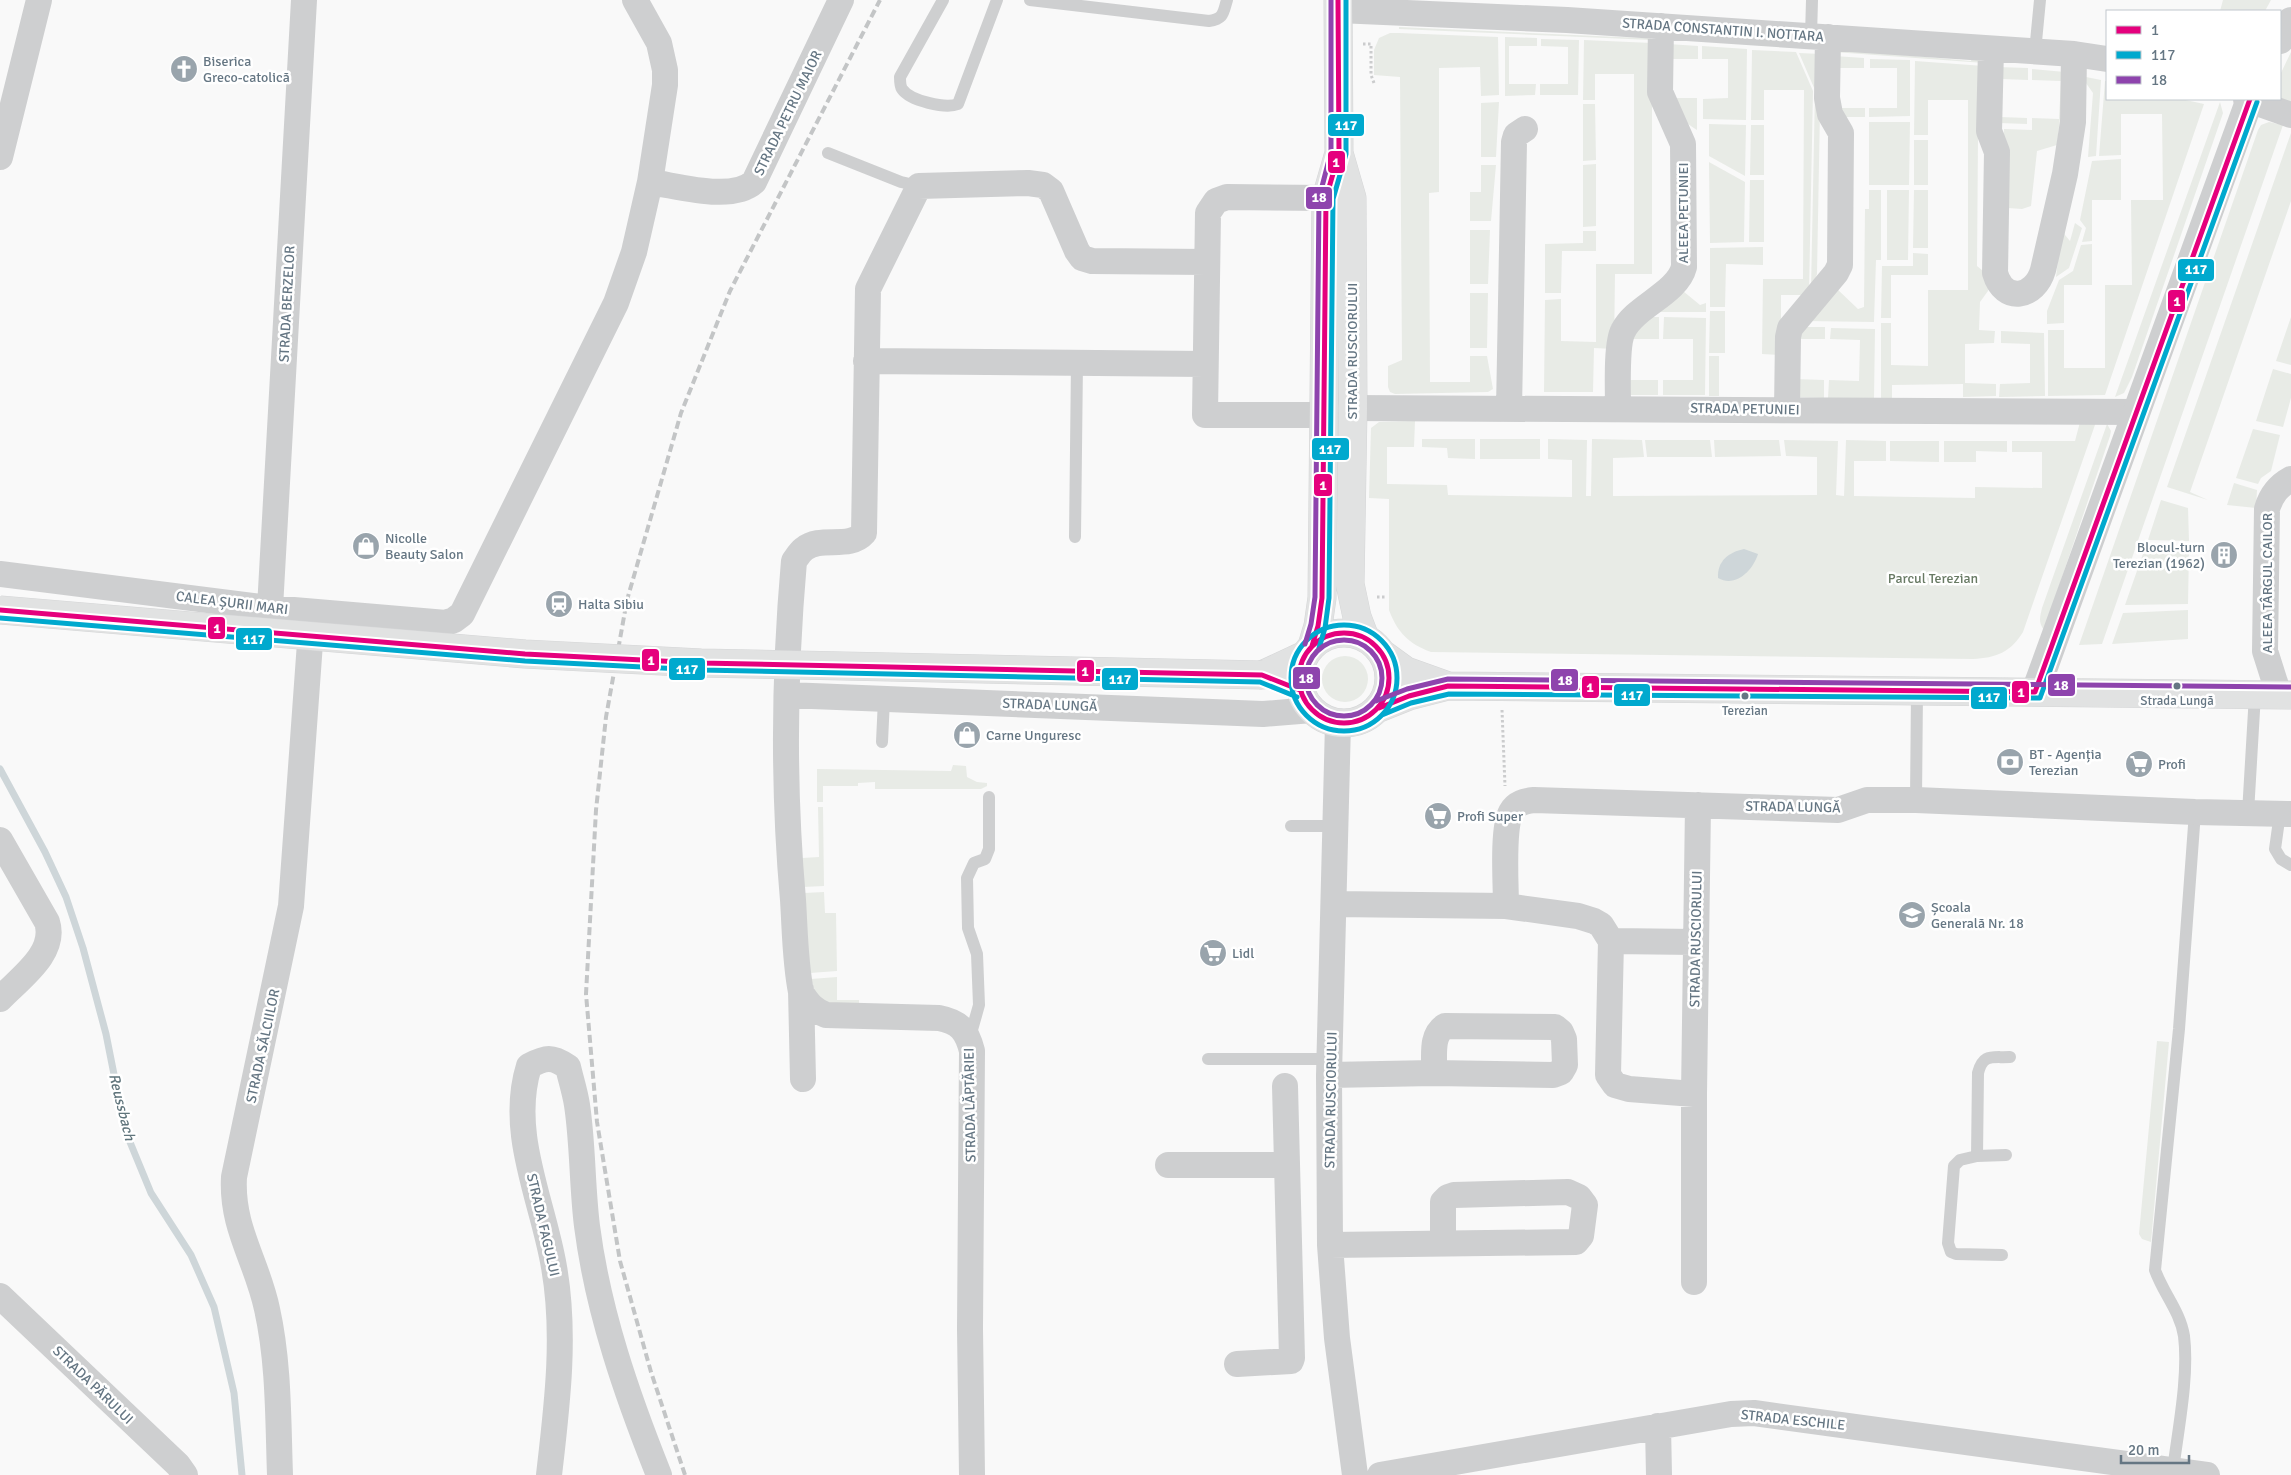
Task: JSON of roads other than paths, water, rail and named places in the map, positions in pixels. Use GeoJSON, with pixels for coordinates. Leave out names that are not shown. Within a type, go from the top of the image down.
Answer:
{"type":"FeatureCollection","features":[{"type":"Feature","properties":{"kind":"main road","name":"STRADA RUSCIORULUI"},"geometry":{"type":"LineString","coordinates":[[1338,5],[1340,154],[1352,198],[1353,408],[1350,584],[1355,611],[1374,647]]}},
{"type":"Feature","properties":{"kind":"main road","name":"STRADA RUSCIORULUI"},"geometry":{"type":"LineString","coordinates":[[1309,651],[1318,626],[1322,598],[1326,198],[1340,154]]}},
{"type":"Feature","properties":{"kind":"main road"},"geometry":{"type":"LineString","coordinates":[[0,610],[525,654],[701,663],[1262,676],[1306,700],[1324,719],[1338,723],[1353,723],[1367,718],[1379,708],[1409,696],[1448,686],[2275,695]]}},
{"type":"Feature","properties":{"kind":"main road"},"geometry":{"type":"LineString","coordinates":[[1262,676],[1309,651],[1324,638],[1337,633],[1352,633],[1406,671],[1448,686]]}},
{"type":"Feature","properties":{"kind":"main road"},"geometry":{"type":"LineString","coordinates":[[1374,647],[1389,668],[1390,682],[1386,696],[1379,708]]}},
{"type":"Feature","properties":{"kind":"main road"},"geometry":{"type":"LineString","coordinates":[[1306,700],[1299,678],[1309,651]]}},
{"type":"Feature","properties":{"kind":"street"},"geometry":{"type":"LineString","coordinates":[[0,157],[39,0]]}},
{"type":"Feature","properties":{"kind":"street","name":"STRADA BERZELOR"},"geometry":{"type":"LineString","coordinates":[[270,608],[304,0]]}},
{"type":"Feature","properties":{"kind":"street"},"geometry":{"type":"LineString","coordinates":[[636,0],[659,44],[665,70],[650,182]]}},
{"type":"Feature","properties":{"kind":"street","name":"STRADA PETRU MAIOR"},"geometry":{"type":"LineString","coordinates":[[650,182],[723,193],[747,189],[754,182],[842,0]]}},
{"type":"Feature","properties":{"kind":"street","name":"STRADA CONSTANTIN I. NOTTARA"},"geometry":{"type":"LineString","coordinates":[[1338,5],[1385,10],[1566,10],[1661,26],[2074,54],[2106,59]]}},
{"type":"Feature","properties":{"kind":"street"},"geometry":{"type":"LineString","coordinates":[[2281,38],[2291,21]]}},
{"type":"Feature","properties":{"kind":"street","name":"ALEEA PETUNIEI"},"geometry":{"type":"LineString","coordinates":[[1618,408],[1622,332],[1636,315],[1677,281],[1684,267],[1683,144],[1660,92],[1661,26]]}},
{"type":"Feature","properties":{"kind":"street"},"geometry":{"type":"LineString","coordinates":[[1787,410],[1788,337],[1790,328],[1836,274],[1840,265],[1841,133],[1830,114],[1819,36]]}},
{"type":"Feature","properties":{"kind":"street"},"geometry":{"type":"LineString","coordinates":[[1991,49],[1989,132],[1997,152],[1995,273],[2002,287],[2009,292],[2016,293],[2024,293],[2033,289],[2040,281],[2043,270],[2065,174],[2073,122],[2074,54]]}},
{"type":"Feature","properties":{"kind":"street"},"geometry":{"type":"LineString","coordinates":[[2035,692],[2249,100]]}},
{"type":"Feature","properties":{"kind":"street"},"geometry":{"type":"LineString","coordinates":[[2252,100],[2291,115]]}},
{"type":"Feature","properties":{"kind":"street"},"geometry":{"type":"LineString","coordinates":[[1509,409],[1514,142],[1516,135],[1525,129]]}},
{"type":"Feature","properties":{"kind":"street","name":"CALEA ȘURII MARI"},"geometry":{"type":"LineString","coordinates":[[0,574],[270,608],[446,623],[454,620],[462,614],[616,303],[634,252],[650,182]]}},
{"type":"Feature","properties":{"kind":"street"},"geometry":{"type":"LineString","coordinates":[[803,1079],[801,990],[790,869],[786,792],[787,695],[794,561],[803,549],[816,542],[852,541],[860,538],[864,533],[868,288],[919,186],[1028,183],[1043,185],[1051,190],[1077,251],[1082,258],[1092,261],[1207,262]]}},
{"type":"Feature","properties":{"kind":"street"},"geometry":{"type":"LineString","coordinates":[[1325,415],[1205,415],[1205,364],[1208,213],[1216,201],[1227,197],[1326,198]]}},
{"type":"Feature","properties":{"kind":"street"},"geometry":{"type":"LineString","coordinates":[[866,361],[1205,364]]}},
{"type":"Feature","properties":{"kind":"street","name":"STRADA PETUNIEI"},"geometry":{"type":"LineString","coordinates":[[1353,408],[2137,412]]}},
{"type":"Feature","properties":{"kind":"street","name":"ALEEA TÂRGUL CAILOR"},"geometry":{"type":"LineString","coordinates":[[2275,695],[2266,651],[2267,509],[2274,492],[2280,485],[2291,479]]}},
{"type":"Feature","properties":{"kind":"street","name":"STRADA SĂLCIILOR"},"geometry":{"type":"LineString","coordinates":[[280,1475],[277,1370],[272,1334],[267,1307],[237,1219],[233,1198],[234,1177],[292,906],[312,612]]}},
{"type":"Feature","properties":{"kind":"street","name":"STRADA LUNGĂ"},"geometry":{"type":"LineString","coordinates":[[787,695],[1263,714],[1306,700]]}},
{"type":"Feature","properties":{"kind":"street","name":"STRADA RUSCIORULUI"},"geometry":{"type":"LineString","coordinates":[[1338,723],[1330,1067],[1330,1245],[1337,1338],[1355,1475]]}},
{"type":"Feature","properties":{"kind":"street","name":"STRADA LUNGĂ"},"geometry":{"type":"LineString","coordinates":[[1506,906],[1507,829],[1510,813],[1524,801],[1838,810],[1867,800],[1916,800],[2286,814]]}},
{"type":"Feature","properties":{"kind":"street","name":"STRADA RUSCIORULUI"},"geometry":{"type":"LineString","coordinates":[[1694,1282],[1694,1094],[1698,805]]}},
{"type":"Feature","properties":{"kind":"street"},"geometry":{"type":"LineString","coordinates":[[0,840],[47,922],[50,932],[49,943],[44,954],[0,999]]}},
{"type":"Feature","properties":{"kind":"street"},"geometry":{"type":"LineString","coordinates":[[1334,904],[1506,906],[1578,916],[1594,921],[1600,925],[1611,941],[1608,1075],[1616,1085],[1629,1089],[1694,1094]]}},
{"type":"Feature","properties":{"kind":"street"},"geometry":{"type":"LineString","coordinates":[[1611,941],[1696,942]]}},
{"type":"Feature","properties":{"kind":"street","name":"STRADA LĂPTĂRIEI"},"geometry":{"type":"LineString","coordinates":[[801,990],[811,1007],[826,1015],[939,1018],[958,1024],[964,1030],[969,1040],[972,1051],[970,1329],[972,1475]]}},
{"type":"Feature","properties":{"kind":"street"},"geometry":{"type":"LineString","coordinates":[[1330,1067],[1434,1073],[1553,1075],[1561,1072],[1564,1065],[1564,1039],[1561,1032],[1555,1027],[1445,1026],[1438,1031],[1435,1039],[1434,1073]]}},
{"type":"Feature","properties":{"kind":"street","name":"STRADA FAGULUI"},"geometry":{"type":"LineString","coordinates":[[549,1475],[558,1383],[559,1321],[554,1266],[533,1184],[526,1145],[522,1104],[523,1084],[529,1066],[543,1058],[557,1060],[568,1068],[577,1104],[587,1226],[597,1283],[615,1351],[638,1421],[659,1475]]}},
{"type":"Feature","properties":{"kind":"street"},"geometry":{"type":"LineString","coordinates":[[1236,1364],[1291,1361],[1292,1358],[1285,1086]]}},
{"type":"Feature","properties":{"kind":"street"},"geometry":{"type":"LineString","coordinates":[[1168,1165],[1287,1165]]}},
{"type":"Feature","properties":{"kind":"street"},"geometry":{"type":"LineString","coordinates":[[1330,1245],[1576,1242],[1581,1236],[1585,1206],[1579,1197],[1568,1192],[1454,1195],[1448,1197],[1443,1202],[1444,1243]]}},
{"type":"Feature","properties":{"kind":"street"},"geometry":{"type":"LineString","coordinates":[[1288,1205],[1330,1203]]}},
{"type":"Feature","properties":{"kind":"street","name":"STRADA PĂRULUI"},"geometry":{"type":"LineString","coordinates":[[0,1296],[178,1465],[185,1475]]}},
{"type":"Feature","properties":{"kind":"street","name":"STRADA ESCHILE"},"geometry":{"type":"LineString","coordinates":[[1380,1475],[1658,1426],[1731,1414],[1754,1413],[2207,1475]]}},
{"type":"Feature","properties":{"kind":"street"},"geometry":{"type":"LineString","coordinates":[[1658,1426],[1658,1475]]}},
{"type":"Feature","properties":{"kind":"lane"},"geometry":{"type":"LineString","coordinates":[[943,0],[900,77],[901,87],[907,94],[942,107],[958,104],[996,0]]}},
{"type":"Feature","properties":{"kind":"lane"},"geometry":{"type":"LineString","coordinates":[[1030,0],[1209,21],[1219,19],[1224,15],[1227,0]]}},
{"type":"Feature","properties":{"kind":"lane"},"geometry":{"type":"LineString","coordinates":[[1812,0],[1819,36]]}},
{"type":"Feature","properties":{"kind":"lane"},"geometry":{"type":"LineString","coordinates":[[2035,52],[2040,0]]}},
{"type":"Feature","properties":{"kind":"lane"},"geometry":{"type":"LineString","coordinates":[[828,153],[901,182],[919,186]]}},
{"type":"Feature","properties":{"kind":"lane"},"geometry":{"type":"LineString","coordinates":[[1075,537],[1078,362]]}},
{"type":"Feature","properties":{"kind":"lane"},"geometry":{"type":"LineString","coordinates":[[1916,800],[1917,691]]}},
{"type":"Feature","properties":{"kind":"lane"},"geometry":{"type":"LineString","coordinates":[[2248,813],[2275,695]]}},
{"type":"Feature","properties":{"kind":"lane"},"geometry":{"type":"LineString","coordinates":[[882,742],[884,699]]}},
{"type":"Feature","properties":{"kind":"lane"},"geometry":{"type":"LineString","coordinates":[[969,1040],[979,1005],[977,954],[968,928],[967,878],[974,863],[985,859],[989,849],[989,797]]}},
{"type":"Feature","properties":{"kind":"lane"},"geometry":{"type":"LineString","coordinates":[[2173,1470],[2182,1390],[2184,1337],[2172,1303],[2160,1283],[2155,1270],[2179,1029],[2194,812]]}},
{"type":"Feature","properties":{"kind":"lane"},"geometry":{"type":"LineString","coordinates":[[2286,814],[2275,849],[2281,859],[2291,865]]}},
{"type":"Feature","properties":{"kind":"lane"},"geometry":{"type":"LineString","coordinates":[[1291,826],[1335,826]]}},
{"type":"Feature","properties":{"kind":"lane"},"geometry":{"type":"LineString","coordinates":[[1977,1156],[1978,1073],[1981,1062],[1985,1058],[2010,1057]]}},
{"type":"Feature","properties":{"kind":"lane"},"geometry":{"type":"LineString","coordinates":[[1208,1059],[1330,1067]]}},
{"type":"Feature","properties":{"kind":"lane"},"geometry":{"type":"LineString","coordinates":[[2002,1255],[1956,1254],[1951,1252],[1948,1243],[1954,1166],[1960,1160],[1977,1156],[2006,1156]]}},
{"type":"Feature","properties":{"kind":"waterway","name":"Reussbach"},"geometry":{"type":"LineString","coordinates":[[0,769],[45,852],[66,897],[83,948],[106,1034],[125,1130],[151,1193],[191,1255],[214,1307],[234,1393],[242,1475]]}},
{"type":"Feature","properties":{"kind":"railway"},"geometry":{"type":"LineString","coordinates":[[685,1475],[651,1372],[620,1261],[597,1122],[586,994],[596,810],[606,717],[627,600],[681,413],[730,291],[880,0]]}},
{"type":"Feature","properties":{"kind":"place","name":"Biserica Greco-catolică"},"geometry":{"type":"Point","coordinates":[184,69]}},
{"type":"Feature","properties":{"kind":"place","name":"Nicolle Beauty Salon"},"geometry":{"type":"Point","coordinates":[366,546]}},
{"type":"Feature","properties":{"kind":"place","name":"Blocul-turn Terezian (1962)"},"geometry":{"type":"Point","coordinates":[2224,555]}},
{"type":"Feature","properties":{"kind":"place","name":"Halta Sibiu"},"geometry":{"type":"Point","coordinates":[559,604]}},
{"type":"Feature","properties":{"kind":"place","name":"Strada Lungă"},"geometry":{"type":"Point","coordinates":[2177,686]}},
{"type":"Feature","properties":{"kind":"place","name":"Terezian"},"geometry":{"type":"Point","coordinates":[1745,696]}},
{"type":"Feature","properties":{"kind":"place","name":"Carne Unguresc"},"geometry":{"type":"Point","coordinates":[967,735]}},
{"type":"Feature","properties":{"kind":"place","name":"BT - Agenția Terezian"},"geometry":{"type":"Point","coordinates":[2010,762]}},
{"type":"Feature","properties":{"kind":"place","name":"Profi"},"geometry":{"type":"Point","coordinates":[2139,764]}},
{"type":"Feature","properties":{"kind":"place","name":"Profi Super"},"geometry":{"type":"Point","coordinates":[1438,816]}},
{"type":"Feature","properties":{"kind":"place","name":"Școala Generală Nr. 18"},"geometry":{"type":"Point","coordinates":[1912,915]}},
{"type":"Feature","properties":{"kind":"place","name":"Lidl"},"geometry":{"type":"Point","coordinates":[1213,953]}},
{"type":"Feature","properties":{"kind":"park label","name":"Parcul Terezian"},"geometry":{"type":"Point","coordinates":[1933,578]}}]}
